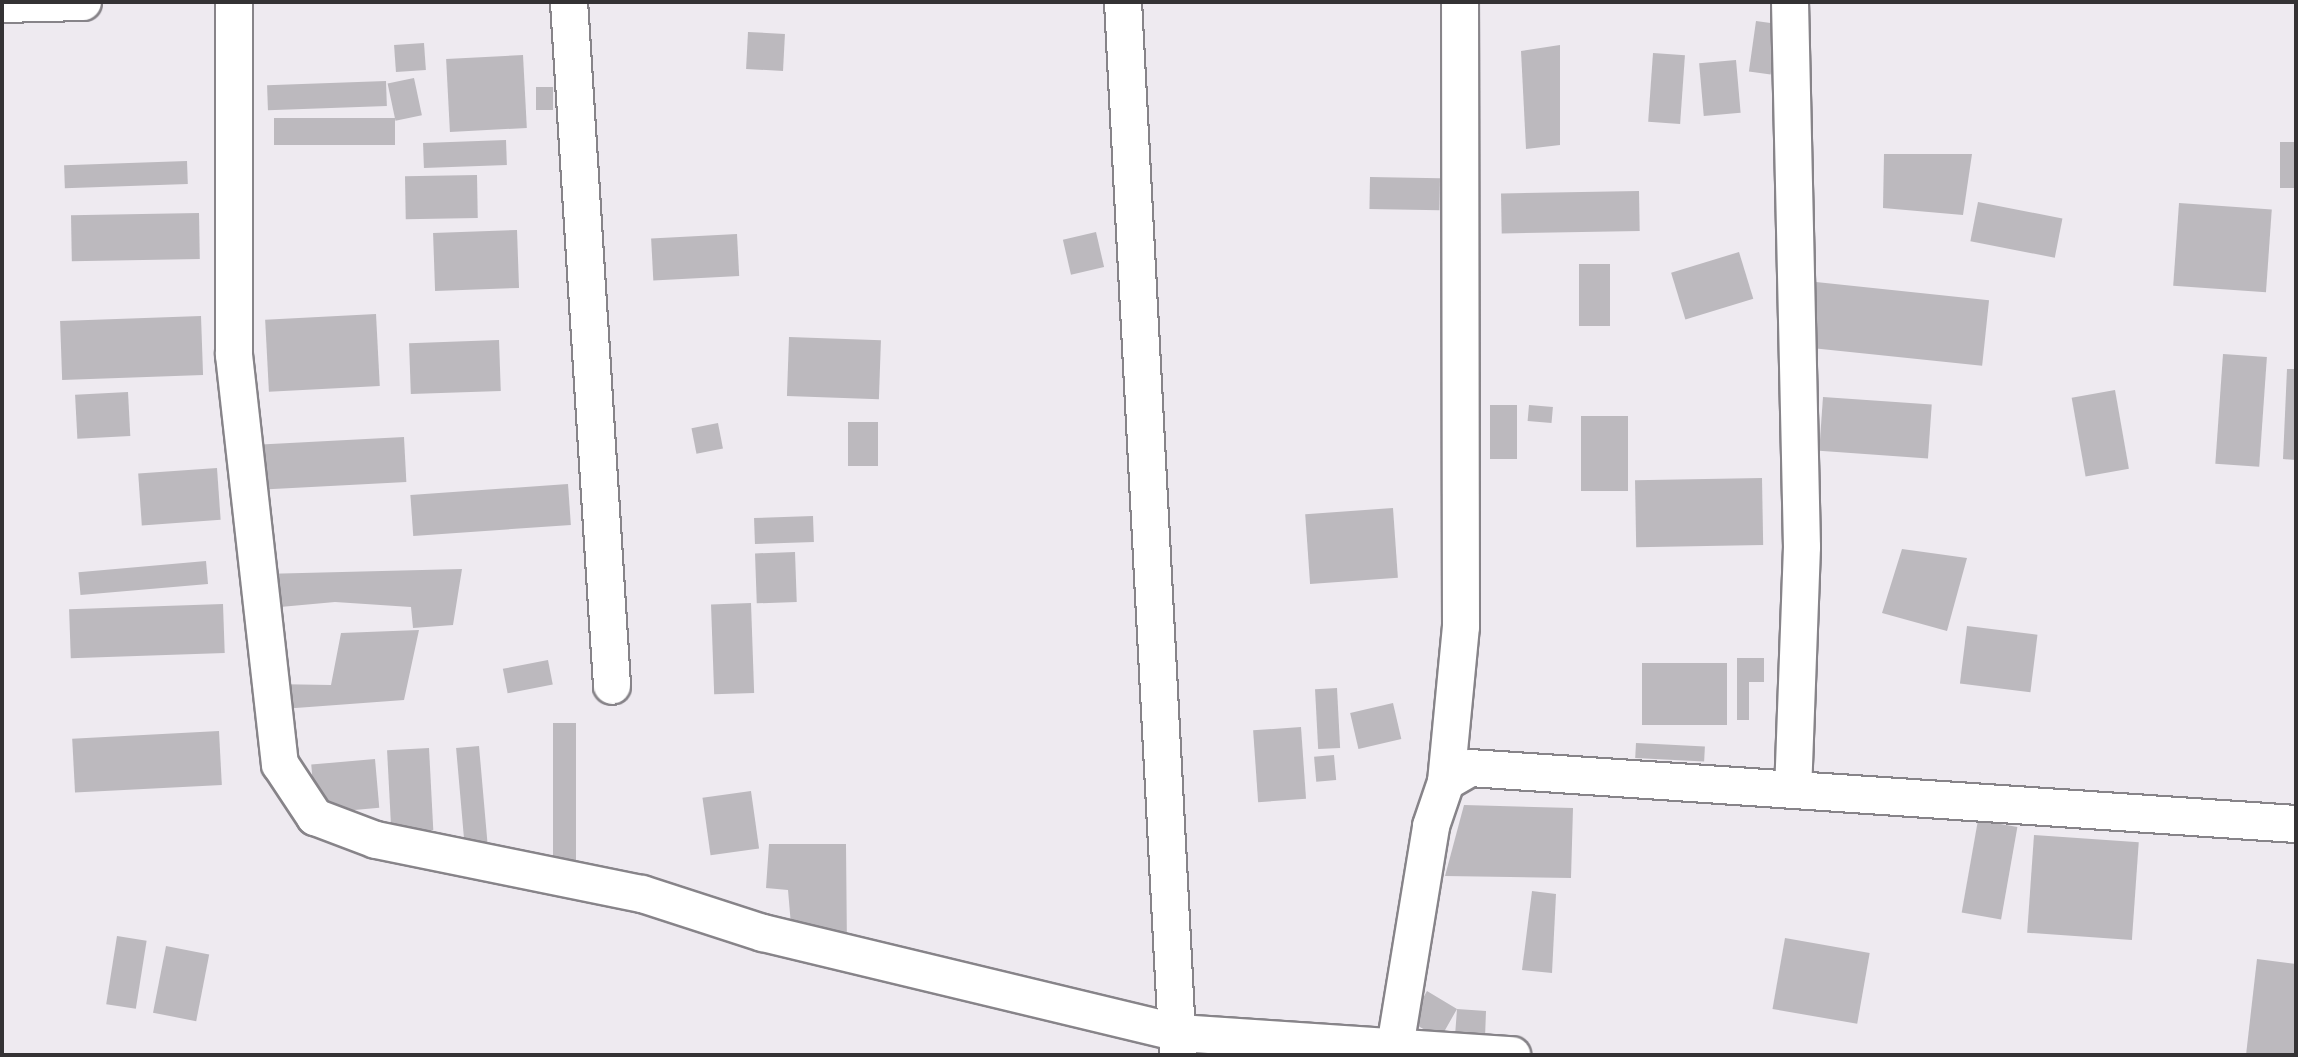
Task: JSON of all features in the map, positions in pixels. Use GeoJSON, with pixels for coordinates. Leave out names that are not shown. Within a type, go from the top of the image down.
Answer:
{"type":"FeatureCollection","features":[{"type":"Feature","properties":{"kind":"street"},"geometry":{"type":"LineString","coordinates":[[2,4],[83,2]]}},
{"type":"Feature","properties":{"kind":"street"},"geometry":{"type":"LineString","coordinates":[[234,2],[234,355],[278,752],[315,817],[376,840],[642,894],[763,933],[1178,1044],[1395,1047],[1512,1055]]}},
{"type":"Feature","properties":{"kind":"street"},"geometry":{"type":"LineString","coordinates":[[569,2],[612,686]]}},
{"type":"Feature","properties":{"kind":"street"},"geometry":{"type":"LineString","coordinates":[[1123,2],[1178,1044]]}},
{"type":"Feature","properties":{"kind":"street"},"geometry":{"type":"LineString","coordinates":[[1395,1047],[1431,826],[1446,782],[1461,627],[1460,2]]}},
{"type":"Feature","properties":{"kind":"street"},"geometry":{"type":"LineString","coordinates":[[1790,2],[1802,547],[1793,790]]}},
{"type":"Feature","properties":{"kind":"street"},"geometry":{"type":"LineString","coordinates":[[1446,782],[1470,768],[2296,824]]}},
{"type":"Feature","properties":{"kind":"building"},"geometry":{"type":"Polygon","coordinates":[[[1756,21],[1778,24],[1771,75],[1749,72],[1756,21]]]}},
{"type":"Feature","properties":{"kind":"building"},"geometry":{"type":"Polygon","coordinates":[[[748,32],[785,34],[783,71],[746,69],[748,32]]]}},
{"type":"Feature","properties":{"kind":"building"},"geometry":{"type":"Polygon","coordinates":[[[424,43],[426,70],[396,72],[394,45],[424,43]]]}},
{"type":"Feature","properties":{"kind":"building"},"geometry":{"type":"Polygon","coordinates":[[[1560,45],[1560,145],[1526,149],[1521,51],[1560,45]]]}},
{"type":"Feature","properties":{"kind":"building"},"geometry":{"type":"Polygon","coordinates":[[[1653,53],[1685,55],[1680,124],[1648,122],[1653,53]]]}},
{"type":"Feature","properties":{"kind":"building"},"geometry":{"type":"Polygon","coordinates":[[[523,55],[527,128],[450,132],[446,59],[523,55]]]}},
{"type":"Feature","properties":{"kind":"building"},"geometry":{"type":"Polygon","coordinates":[[[1736,60],[1741,113],[1704,116],[1699,63],[1736,60]]]}},
{"type":"Feature","properties":{"kind":"building"},"geometry":{"type":"Polygon","coordinates":[[[414,78],[422,115],[395,121],[388,84],[414,78]]]}},
{"type":"Feature","properties":{"kind":"building"},"geometry":{"type":"Polygon","coordinates":[[[386,81],[387,106],[268,110],[267,85],[386,81]]]}},
{"type":"Feature","properties":{"kind":"building"},"geometry":{"type":"Polygon","coordinates":[[[536,87],[553,87],[553,110],[536,110],[536,87]]]}},
{"type":"Feature","properties":{"kind":"building"},"geometry":{"type":"Polygon","coordinates":[[[274,118],[395,118],[395,145],[274,145],[274,118]]]}},
{"type":"Feature","properties":{"kind":"building"},"geometry":{"type":"Polygon","coordinates":[[[506,140],[507,165],[424,168],[423,143],[506,140]]]}},
{"type":"Feature","properties":{"kind":"building"},"geometry":{"type":"Polygon","coordinates":[[[2280,142],[2296,142],[2296,188],[2280,188],[2280,142]]]}},
{"type":"Feature","properties":{"kind":"building"},"geometry":{"type":"Polygon","coordinates":[[[1884,154],[1972,154],[1963,215],[1883,208],[1884,154]]]}},
{"type":"Feature","properties":{"kind":"building"},"geometry":{"type":"Polygon","coordinates":[[[187,161],[188,184],[65,188],[64,165],[187,161]]]}},
{"type":"Feature","properties":{"kind":"building"},"geometry":{"type":"Polygon","coordinates":[[[477,175],[478,218],[406,219],[405,176],[477,175]]]}},
{"type":"Feature","properties":{"kind":"building"},"geometry":{"type":"Polygon","coordinates":[[[1370,177],[1440,178],[1439,210],[1369,209],[1370,177]]]}},
{"type":"Feature","properties":{"kind":"building"},"geometry":{"type":"Polygon","coordinates":[[[1639,191],[1640,231],[1502,233],[1501,193],[1639,191]]]}},
{"type":"Feature","properties":{"kind":"building"},"geometry":{"type":"Polygon","coordinates":[[[1978,202],[2062,218],[2055,258],[1970,241],[1978,202]]]}},
{"type":"Feature","properties":{"kind":"building"},"geometry":{"type":"Polygon","coordinates":[[[2179,203],[2272,209],[2266,292],[2173,286],[2179,203]]]}},
{"type":"Feature","properties":{"kind":"building"},"geometry":{"type":"Polygon","coordinates":[[[199,213],[200,259],[72,261],[71,215],[199,213]]]}},
{"type":"Feature","properties":{"kind":"building"},"geometry":{"type":"Polygon","coordinates":[[[517,230],[519,288],[435,291],[433,233],[517,230]]]}},
{"type":"Feature","properties":{"kind":"building"},"geometry":{"type":"Polygon","coordinates":[[[1096,232],[1104,267],[1071,275],[1063,240],[1096,232]]]}},
{"type":"Feature","properties":{"kind":"building"},"geometry":{"type":"Polygon","coordinates":[[[737,234],[739,276],[653,280],[651,239],[737,234]]]}},
{"type":"Feature","properties":{"kind":"building"},"geometry":{"type":"Polygon","coordinates":[[[1739,252],[1753,299],[1685,320],[1671,273],[1739,252]]]}},
{"type":"Feature","properties":{"kind":"building"},"geometry":{"type":"Polygon","coordinates":[[[1579,264],[1610,264],[1610,326],[1579,326],[1579,264]]]}},
{"type":"Feature","properties":{"kind":"building"},"geometry":{"type":"Polygon","coordinates":[[[1816,282],[1989,300],[1982,366],[1809,348],[1816,282]]]}},
{"type":"Feature","properties":{"kind":"building"},"geometry":{"type":"Polygon","coordinates":[[[376,314],[380,386],[269,392],[265,320],[376,314]]]}},
{"type":"Feature","properties":{"kind":"building"},"geometry":{"type":"Polygon","coordinates":[[[201,316],[203,375],[62,380],[60,321],[201,316]]]}},
{"type":"Feature","properties":{"kind":"building"},"geometry":{"type":"Polygon","coordinates":[[[789,337],[881,340],[879,399],[787,396],[789,337]]]}},
{"type":"Feature","properties":{"kind":"building"},"geometry":{"type":"Polygon","coordinates":[[[499,340],[501,391],[411,394],[409,343],[499,340]]]}},
{"type":"Feature","properties":{"kind":"building"},"geometry":{"type":"Polygon","coordinates":[[[2223,354],[2267,357],[2259,467],[2215,464],[2223,354]]]}},
{"type":"Feature","properties":{"kind":"building"},"geometry":{"type":"Polygon","coordinates":[[[2287,369],[2296,369],[2296,460],[2283,459],[2287,369]]]}},
{"type":"Feature","properties":{"kind":"building"},"geometry":{"type":"Polygon","coordinates":[[[2115,390],[2129,469],[2086,476],[2072,398],[2115,390]]]}},
{"type":"Feature","properties":{"kind":"building"},"geometry":{"type":"Polygon","coordinates":[[[128,392],[130,436],[77,439],[75,395],[128,392]]]}},
{"type":"Feature","properties":{"kind":"building"},"geometry":{"type":"Polygon","coordinates":[[[1823,397],[1932,405],[1928,458],[1819,451],[1823,397]]]}},
{"type":"Feature","properties":{"kind":"building"},"geometry":{"type":"Polygon","coordinates":[[[1490,405],[1517,405],[1517,459],[1490,459],[1490,405]]]}},
{"type":"Feature","properties":{"kind":"building"},"geometry":{"type":"Polygon","coordinates":[[[1529,405],[1553,407],[1552,423],[1528,421],[1529,405]]]}},
{"type":"Feature","properties":{"kind":"building"},"geometry":{"type":"Polygon","coordinates":[[[1581,416],[1628,416],[1628,491],[1581,491],[1581,416]]]}},
{"type":"Feature","properties":{"kind":"building"},"geometry":{"type":"Polygon","coordinates":[[[848,422],[878,422],[878,466],[848,466],[848,422]]]}},
{"type":"Feature","properties":{"kind":"building"},"geometry":{"type":"Polygon","coordinates":[[[718,423],[723,449],[696,454],[691,428],[718,423]]]}},
{"type":"Feature","properties":{"kind":"building"},"geometry":{"type":"Polygon","coordinates":[[[404,437],[406,482],[264,489],[261,444],[404,437]]]}},
{"type":"Feature","properties":{"kind":"building"},"geometry":{"type":"Polygon","coordinates":[[[217,468],[221,520],[142,525],[138,474],[217,468]]]}},
{"type":"Feature","properties":{"kind":"building"},"geometry":{"type":"Polygon","coordinates":[[[1762,478],[1763,545],[1636,547],[1635,480],[1762,478]]]}},
{"type":"Feature","properties":{"kind":"building"},"geometry":{"type":"Polygon","coordinates":[[[568,484],[571,525],[413,536],[410,495],[568,484]]]}},
{"type":"Feature","properties":{"kind":"building"},"geometry":{"type":"Polygon","coordinates":[[[1393,508],[1398,578],[1310,584],[1305,514],[1393,508]]]}},
{"type":"Feature","properties":{"kind":"building"},"geometry":{"type":"Polygon","coordinates":[[[813,516],[814,542],[755,544],[754,518],[813,516]]]}},
{"type":"Feature","properties":{"kind":"building"},"geometry":{"type":"Polygon","coordinates":[[[1902,549],[1967,558],[1947,631],[1882,613],[1902,549]]]}},
{"type":"Feature","properties":{"kind":"building"},"geometry":{"type":"Polygon","coordinates":[[[795,552],[797,602],[757,603],[755,553],[795,552]]]}},
{"type":"Feature","properties":{"kind":"building"},"geometry":{"type":"Polygon","coordinates":[[[206,561],[208,584],[80,595],[78,572],[206,561]]]}},
{"type":"Feature","properties":{"kind":"building"},"geometry":{"type":"Polygon","coordinates":[[[462,569],[453,625],[413,628],[411,607],[335,602],[258,609],[262,574],[462,569]]]}},
{"type":"Feature","properties":{"kind":"building"},"geometry":{"type":"Polygon","coordinates":[[[751,603],[754,693],[714,694],[711,604],[751,603]]]}},
{"type":"Feature","properties":{"kind":"building"},"geometry":{"type":"Polygon","coordinates":[[[223,604],[225,653],[71,658],[69,609],[223,604]]]}},
{"type":"Feature","properties":{"kind":"building"},"geometry":{"type":"Polygon","coordinates":[[[1967,626],[2037,635],[2030,692],[1960,684],[1967,626]]]}},
{"type":"Feature","properties":{"kind":"building"},"geometry":{"type":"Polygon","coordinates":[[[419,630],[404,700],[282,709],[271,684],[331,685],[341,633],[419,630]]]}},
{"type":"Feature","properties":{"kind":"building"},"geometry":{"type":"Polygon","coordinates":[[[1737,658],[1764,658],[1764,682],[1749,682],[1749,720],[1737,720],[1737,658]]]}},
{"type":"Feature","properties":{"kind":"building"},"geometry":{"type":"Polygon","coordinates":[[[548,660],[553,685],[508,693],[503,669],[548,660]]]}},
{"type":"Feature","properties":{"kind":"building"},"geometry":{"type":"Polygon","coordinates":[[[1642,663],[1727,663],[1727,725],[1642,725],[1642,663]]]}},
{"type":"Feature","properties":{"kind":"building"},"geometry":{"type":"Polygon","coordinates":[[[1337,688],[1340,748],[1318,749],[1315,689],[1337,688]]]}},
{"type":"Feature","properties":{"kind":"building"},"geometry":{"type":"Polygon","coordinates":[[[1393,703],[1401,739],[1358,749],[1350,713],[1393,703]]]}},
{"type":"Feature","properties":{"kind":"building"},"geometry":{"type":"Polygon","coordinates":[[[553,723],[576,723],[576,870],[553,870],[553,723]]]}},
{"type":"Feature","properties":{"kind":"building"},"geometry":{"type":"Polygon","coordinates":[[[1301,727],[1306,799],[1258,802],[1253,730],[1301,727]]]}},
{"type":"Feature","properties":{"kind":"building"},"geometry":{"type":"Polygon","coordinates":[[[219,731],[222,785],[75,793],[72,739],[219,731]]]}},
{"type":"Feature","properties":{"kind":"building"},"geometry":{"type":"Polygon","coordinates":[[[1636,743],[1705,747],[1704,762],[1635,758],[1636,743]]]}},
{"type":"Feature","properties":{"kind":"building"},"geometry":{"type":"Polygon","coordinates":[[[479,746],[490,870],[467,872],[456,748],[479,746]]]}},
{"type":"Feature","properties":{"kind":"building"},"geometry":{"type":"Polygon","coordinates":[[[429,748],[433,830],[391,832],[387,750],[429,748]]]}},
{"type":"Feature","properties":{"kind":"building"},"geometry":{"type":"Polygon","coordinates":[[[1334,755],[1336,780],[1316,782],[1314,757],[1334,755]]]}},
{"type":"Feature","properties":{"kind":"building"},"geometry":{"type":"Polygon","coordinates":[[[375,759],[379,808],[316,813],[311,765],[375,759]]]}},
{"type":"Feature","properties":{"kind":"building"},"geometry":{"type":"Polygon","coordinates":[[[751,791],[759,848],[711,855],[702,798],[751,791]]]}},
{"type":"Feature","properties":{"kind":"building"},"geometry":{"type":"Polygon","coordinates":[[[1464,805],[1573,808],[1571,878],[1445,876],[1464,805]]]}},
{"type":"Feature","properties":{"kind":"building"},"geometry":{"type":"Polygon","coordinates":[[[1978,820],[2017,827],[2001,920],[1962,913],[1978,820]]]}},
{"type":"Feature","properties":{"kind":"building"},"geometry":{"type":"Polygon","coordinates":[[[2034,835],[2139,842],[2132,940],[2027,933],[2034,835]]]}},
{"type":"Feature","properties":{"kind":"building"},"geometry":{"type":"Polygon","coordinates":[[[769,844],[846,844],[847,950],[792,937],[788,890],[766,888],[769,844]]]}},
{"type":"Feature","properties":{"kind":"building"},"geometry":{"type":"Polygon","coordinates":[[[1532,891],[1556,894],[1552,973],[1522,970],[1532,891]]]}},
{"type":"Feature","properties":{"kind":"building"},"geometry":{"type":"Polygon","coordinates":[[[117,936],[147,941],[136,1009],[106,1004],[117,936]]]}},
{"type":"Feature","properties":{"kind":"building"},"geometry":{"type":"Polygon","coordinates":[[[1785,938],[1870,953],[1857,1024],[1772,1009],[1785,938]]]}},
{"type":"Feature","properties":{"kind":"building"},"geometry":{"type":"Polygon","coordinates":[[[166,946],[209,954],[196,1021],[153,1013],[166,946]]]}},
{"type":"Feature","properties":{"kind":"building"},"geometry":{"type":"Polygon","coordinates":[[[2257,959],[2296,964],[2296,1055],[2246,1055],[2257,959]]]}},
{"type":"Feature","properties":{"kind":"building"},"geometry":{"type":"Polygon","coordinates":[[[1427,991],[1457,1009],[1440,1039],[1410,1021],[1427,991]]]}},
{"type":"Feature","properties":{"kind":"building"},"geometry":{"type":"Polygon","coordinates":[[[1457,1009],[1486,1011],[1485,1038],[1455,1036],[1457,1009]]]}}]}
